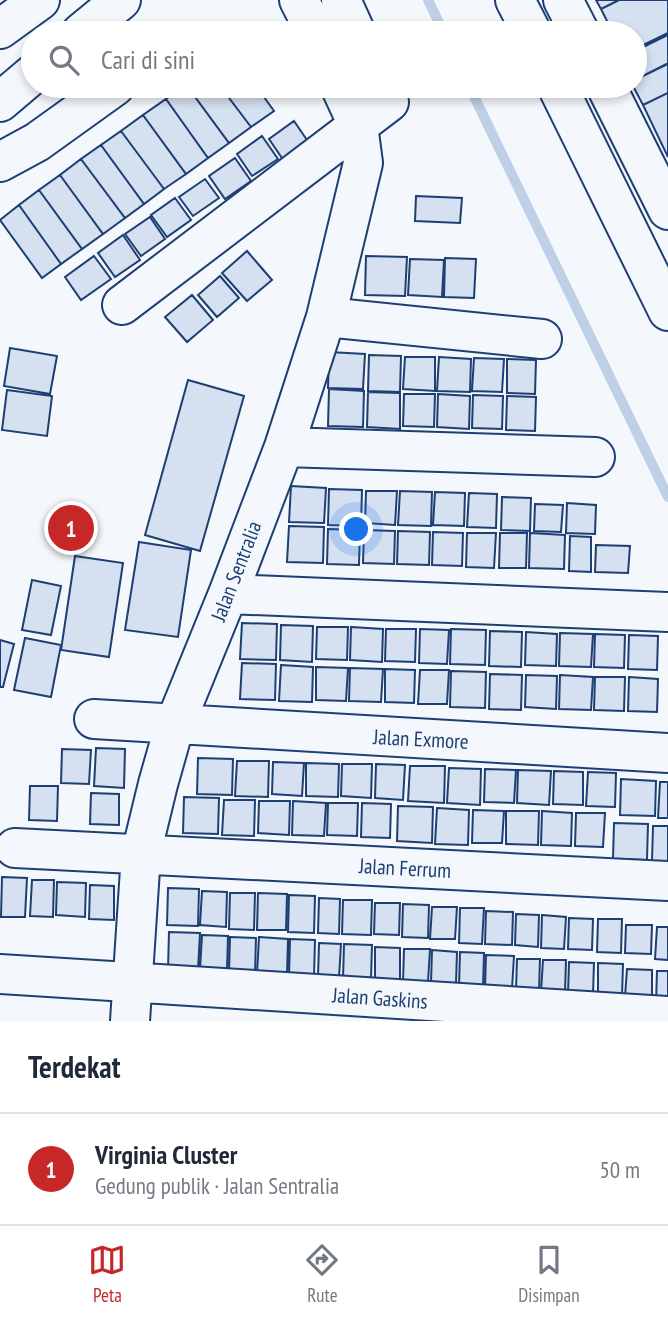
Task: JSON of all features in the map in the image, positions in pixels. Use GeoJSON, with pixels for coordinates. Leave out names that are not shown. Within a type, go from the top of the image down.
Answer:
{"type":"FeatureCollection","features":[{"type":"Feature","properties":{"kind":"street"},"geometry":{"type":"LineString","coordinates":[[96,21],[121,0]]}},
{"type":"Feature","properties":{"kind":"street"},"geometry":{"type":"LineString","coordinates":[[299,0],[310,21]]}},
{"type":"Feature","properties":{"kind":"street"},"geometry":{"type":"LineString","coordinates":[[341,0],[351,21]]}},
{"type":"Feature","properties":{"kind":"street"},"geometry":{"type":"LineString","coordinates":[[515,0],[526,21]]}},
{"type":"Feature","properties":{"kind":"street"},"geometry":{"type":"LineString","coordinates":[[563,0],[574,21]]}},
{"type":"Feature","properties":{"kind":"street"},"geometry":{"type":"LineString","coordinates":[[0,29],[33,2]]}},
{"type":"Feature","properties":{"kind":"street"},"geometry":{"type":"LineString","coordinates":[[0,102],[21,84]]}},
{"type":"Feature","properties":{"kind":"street"},"geometry":{"type":"LineString","coordinates":[[0,162],[37,142],[98,98]]}},
{"type":"Feature","properties":{"kind":"street","name":"Jalan Sentralia"},"geometry":{"type":"LineString","coordinates":[[130,1021],[141,854],[175,724],[284,447],[326,317],[363,163],[358,125],[346,98]]}},
{"type":"Feature","properties":{"kind":"street"},"geometry":{"type":"LineString","coordinates":[[122,305],[389,102],[387,98]]}},
{"type":"Feature","properties":{"kind":"street"},"geometry":{"type":"LineString","coordinates":[[563,98],[668,311]]}},
{"type":"Feature","properties":{"kind":"street"},"geometry":{"type":"LineString","coordinates":[[612,98],[668,210]]}},
{"type":"Feature","properties":{"kind":"street"},"geometry":{"type":"LineString","coordinates":[[326,317],[542,338]]}},
{"type":"Feature","properties":{"kind":"street"},"geometry":{"type":"LineString","coordinates":[[284,447],[594,457]]}},
{"type":"Feature","properties":{"kind":"street"},"geometry":{"type":"LineString","coordinates":[[228,594],[668,612]]}},
{"type":"Feature","properties":{"kind":"street","name":"Jalan Exmore"},"geometry":{"type":"LineString","coordinates":[[94,719],[668,753]]}},
{"type":"Feature","properties":{"kind":"street","name":"Jalan Ferrum"},"geometry":{"type":"LineString","coordinates":[[15,848],[668,881]]}},
{"type":"Feature","properties":{"kind":"street","name":"Jalan Gaskins"},"geometry":{"type":"LineString","coordinates":[[0,974],[668,1016]]}},
{"type":"Feature","properties":{"kind":"building"},"geometry":{"type":"Polygon","coordinates":[[[596,0],[619,0],[601,9],[596,0]]]}},
{"type":"Feature","properties":{"kind":"building"},"geometry":{"type":"Polygon","coordinates":[[[619,0],[668,0],[668,33],[647,43],[647,21],[607,21],[601,9],[619,0]]]}},
{"type":"Feature","properties":{"kind":"building"},"geometry":{"type":"Polygon","coordinates":[[[668,35],[668,64],[647,74],[647,45],[668,35]]]}},
{"type":"Feature","properties":{"kind":"building"},"geometry":{"type":"Polygon","coordinates":[[[668,63],[668,93],[643,105],[639,98],[647,98],[647,74],[668,63]]]}},
{"type":"Feature","properties":{"kind":"building"},"geometry":{"type":"Polygon","coordinates":[[[668,93],[668,157],[643,105],[668,93]]]}},
{"type":"Feature","properties":{"kind":"building"},"geometry":{"type":"Polygon","coordinates":[[[196,98],[229,143],[208,158],[166,99],[196,98]]]}},
{"type":"Feature","properties":{"kind":"building"},"geometry":{"type":"Polygon","coordinates":[[[196,98],[229,98],[251,127],[229,143],[196,98]]]}},
{"type":"Feature","properties":{"kind":"building"},"geometry":{"type":"Polygon","coordinates":[[[229,98],[265,98],[274,111],[251,127],[229,98]]]}},
{"type":"Feature","properties":{"kind":"building"},"geometry":{"type":"Polygon","coordinates":[[[166,99],[208,158],[186,174],[143,115],[166,99]]]}},
{"type":"Feature","properties":{"kind":"building"},"geometry":{"type":"Polygon","coordinates":[[[143,115],[186,174],[164,189],[121,131],[143,115]]]}},
{"type":"Feature","properties":{"kind":"building"},"geometry":{"type":"Polygon","coordinates":[[[294,121],[309,143],[284,161],[269,139],[294,121]]]}},
{"type":"Feature","properties":{"kind":"building"},"geometry":{"type":"Polygon","coordinates":[[[121,131],[164,189],[144,204],[101,145],[121,131]]]}},
{"type":"Feature","properties":{"kind":"building"},"geometry":{"type":"Polygon","coordinates":[[[262,136],[278,159],[252,176],[237,154],[262,136]]]}},
{"type":"Feature","properties":{"kind":"building"},"geometry":{"type":"Polygon","coordinates":[[[101,145],[144,204],[125,218],[81,159],[101,145]]]}},
{"type":"Feature","properties":{"kind":"building"},"geometry":{"type":"Polygon","coordinates":[[[235,158],[251,181],[225,199],[209,176],[235,158]]]}},
{"type":"Feature","properties":{"kind":"building"},"geometry":{"type":"Polygon","coordinates":[[[81,159],[125,218],[103,234],[60,175],[81,159]]]}},
{"type":"Feature","properties":{"kind":"building"},"geometry":{"type":"Polygon","coordinates":[[[60,175],[103,234],[82,249],[39,190],[60,175]]]}},
{"type":"Feature","properties":{"kind":"building"},"geometry":{"type":"Polygon","coordinates":[[[205,179],[219,198],[193,216],[179,197],[205,179]]]}},
{"type":"Feature","properties":{"kind":"building"},"geometry":{"type":"Polygon","coordinates":[[[39,190],[82,249],[61,264],[19,205],[39,190]]]}},
{"type":"Feature","properties":{"kind":"building"},"geometry":{"type":"Polygon","coordinates":[[[416,196],[462,198],[460,223],[415,221],[416,196]]]}},
{"type":"Feature","properties":{"kind":"building"},"geometry":{"type":"Polygon","coordinates":[[[175,198],[191,220],[167,237],[151,215],[175,198]]]}},
{"type":"Feature","properties":{"kind":"building"},"geometry":{"type":"Polygon","coordinates":[[[19,205],[61,264],[42,278],[0,220],[19,205]]]}},
{"type":"Feature","properties":{"kind":"building"},"geometry":{"type":"Polygon","coordinates":[[[150,217],[165,239],[141,256],[125,234],[150,217]]]}},
{"type":"Feature","properties":{"kind":"building"},"geometry":{"type":"Polygon","coordinates":[[[123,235],[140,260],[115,277],[98,253],[123,235]]]}},
{"type":"Feature","properties":{"kind":"building"},"geometry":{"type":"Polygon","coordinates":[[[247,251],[272,280],[247,301],[222,273],[247,251]]]}},
{"type":"Feature","properties":{"kind":"building"},"geometry":{"type":"Polygon","coordinates":[[[94,256],[111,279],[81,300],[65,277],[94,256]]]}},
{"type":"Feature","properties":{"kind":"building"},"geometry":{"type":"Polygon","coordinates":[[[366,256],[407,257],[405,296],[365,295],[366,256]]]}},
{"type":"Feature","properties":{"kind":"building"},"geometry":{"type":"Polygon","coordinates":[[[445,258],[476,259],[474,298],[444,297],[445,258]]]}},
{"type":"Feature","properties":{"kind":"building"},"geometry":{"type":"Polygon","coordinates":[[[410,259],[444,260],[442,297],[408,295],[410,259]]]}},
{"type":"Feature","properties":{"kind":"building"},"geometry":{"type":"Polygon","coordinates":[[[220,276],[239,298],[217,317],[198,295],[220,276]]]}},
{"type":"Feature","properties":{"kind":"building"},"geometry":{"type":"Polygon","coordinates":[[[192,295],[213,320],[187,342],[165,317],[192,295]]]}},
{"type":"Feature","properties":{"kind":"building"},"geometry":{"type":"Polygon","coordinates":[[[10,348],[57,356],[50,394],[4,386],[10,348]]]}},
{"type":"Feature","properties":{"kind":"building"},"geometry":{"type":"Polygon","coordinates":[[[329,352],[365,354],[363,389],[328,388],[329,352]]]}},
{"type":"Feature","properties":{"kind":"building"},"geometry":{"type":"Polygon","coordinates":[[[369,355],[401,356],[400,392],[368,391],[369,355]]]}},
{"type":"Feature","properties":{"kind":"building"},"geometry":{"type":"Polygon","coordinates":[[[405,357],[435,357],[435,391],[403,389],[405,357]]]}},
{"type":"Feature","properties":{"kind":"building"},"geometry":{"type":"Polygon","coordinates":[[[439,357],[471,359],[470,392],[437,391],[439,357]]]}},
{"type":"Feature","properties":{"kind":"building"},"geometry":{"type":"Polygon","coordinates":[[[474,358],[504,359],[502,392],[472,391],[474,358]]]}},
{"type":"Feature","properties":{"kind":"building"},"geometry":{"type":"Polygon","coordinates":[[[507,359],[536,360],[535,394],[507,393],[507,359]]]}},
{"type":"Feature","properties":{"kind":"building"},"geometry":{"type":"Polygon","coordinates":[[[188,380],[244,396],[200,551],[145,535],[188,380]]]}},
{"type":"Feature","properties":{"kind":"building"},"geometry":{"type":"Polygon","coordinates":[[[329,389],[364,391],[363,427],[328,426],[329,389]]]}},
{"type":"Feature","properties":{"kind":"building"},"geometry":{"type":"Polygon","coordinates":[[[7,390],[52,396],[47,436],[2,430],[7,390]]]}},
{"type":"Feature","properties":{"kind":"building"},"geometry":{"type":"Polygon","coordinates":[[[368,392],[400,393],[400,429],[367,427],[368,392]]]}},
{"type":"Feature","properties":{"kind":"building"},"geometry":{"type":"Polygon","coordinates":[[[404,394],[435,394],[434,427],[403,426],[404,394]]]}},
{"type":"Feature","properties":{"kind":"building"},"geometry":{"type":"Polygon","coordinates":[[[438,394],[470,396],[469,429],[437,427],[438,394]]]}},
{"type":"Feature","properties":{"kind":"building"},"geometry":{"type":"Polygon","coordinates":[[[473,395],[503,396],[502,429],[472,428],[473,395]]]}},
{"type":"Feature","properties":{"kind":"building"},"geometry":{"type":"Polygon","coordinates":[[[507,396],[536,397],[535,431],[506,430],[507,396]]]}},
{"type":"Feature","properties":{"kind":"building"},"geometry":{"type":"Polygon","coordinates":[[[291,486],[326,488],[324,523],[289,522],[291,486]]]}},
{"type":"Feature","properties":{"kind":"building"},"geometry":{"type":"Polygon","coordinates":[[[329,489],[362,490],[361,526],[328,525],[329,489]]]}},
{"type":"Feature","properties":{"kind":"building"},"geometry":{"type":"Polygon","coordinates":[[[366,491],[397,491],[395,525],[365,523],[366,491]]]}},
{"type":"Feature","properties":{"kind":"building"},"geometry":{"type":"Polygon","coordinates":[[[400,491],[432,492],[431,526],[398,525],[400,491]]]}},
{"type":"Feature","properties":{"kind":"building"},"geometry":{"type":"Polygon","coordinates":[[[435,492],[465,493],[464,526],[433,525],[435,492]]]}},
{"type":"Feature","properties":{"kind":"building"},"geometry":{"type":"Polygon","coordinates":[[[469,493],[497,494],[496,528],[467,527],[469,493]]]}},
{"type":"Feature","properties":{"kind":"building"},"geometry":{"type":"Polygon","coordinates":[[[502,497],[531,498],[530,531],[501,530],[502,497]]]}},
{"type":"Feature","properties":{"kind":"building"},"geometry":{"type":"Polygon","coordinates":[[[567,503],[596,505],[595,534],[566,533],[567,503]]]}},
{"type":"Feature","properties":{"kind":"building"},"geometry":{"type":"Polygon","coordinates":[[[535,504],[563,505],[561,532],[534,531],[535,504]]]}},
{"type":"Feature","properties":{"kind":"building"},"geometry":{"type":"Polygon","coordinates":[[[289,526],[324,527],[323,563],[287,562],[289,526]]]}},
{"type":"Feature","properties":{"kind":"building"},"geometry":{"type":"Polygon","coordinates":[[[328,529],[360,530],[359,565],[327,564],[328,529]]]}},
{"type":"Feature","properties":{"kind":"building"},"geometry":{"type":"Polygon","coordinates":[[[364,530],[395,531],[394,564],[363,563],[364,530]]]}},
{"type":"Feature","properties":{"kind":"building"},"geometry":{"type":"Polygon","coordinates":[[[398,531],[430,532],[429,565],[397,564],[398,531]]]}},
{"type":"Feature","properties":{"kind":"building"},"geometry":{"type":"Polygon","coordinates":[[[433,532],[463,533],[462,566],[432,565],[433,532]]]}},
{"type":"Feature","properties":{"kind":"building"},"geometry":{"type":"Polygon","coordinates":[[[467,533],[496,533],[494,568],[466,567],[467,533]]]}},
{"type":"Feature","properties":{"kind":"building"},"geometry":{"type":"Polygon","coordinates":[[[500,533],[527,533],[526,568],[499,568],[500,533]]]}},
{"type":"Feature","properties":{"kind":"building"},"geometry":{"type":"Polygon","coordinates":[[[530,533],[565,535],[564,569],[529,568],[530,533]]]}},
{"type":"Feature","properties":{"kind":"building"},"geometry":{"type":"Polygon","coordinates":[[[570,536],[591,537],[591,572],[569,571],[570,536]]]}},
{"type":"Feature","properties":{"kind":"building"},"geometry":{"type":"Polygon","coordinates":[[[139,542],[191,550],[178,637],[125,630],[139,542]]]}},
{"type":"Feature","properties":{"kind":"building"},"geometry":{"type":"Polygon","coordinates":[[[596,545],[630,546],[628,573],[595,572],[596,545]]]}},
{"type":"Feature","properties":{"kind":"building"},"geometry":{"type":"Polygon","coordinates":[[[75,556],[123,563],[109,657],[61,650],[75,556]]]}},
{"type":"Feature","properties":{"kind":"building"},"geometry":{"type":"Polygon","coordinates":[[[32,580],[61,586],[51,635],[22,630],[32,580]]]}},
{"type":"Feature","properties":{"kind":"building"},"geometry":{"type":"Polygon","coordinates":[[[242,623],[277,624],[276,660],[240,659],[242,623]]]}},
{"type":"Feature","properties":{"kind":"building"},"geometry":{"type":"Polygon","coordinates":[[[281,625],[313,626],[312,662],[280,660],[281,625]]]}},
{"type":"Feature","properties":{"kind":"building"},"geometry":{"type":"Polygon","coordinates":[[[317,627],[348,627],[347,660],[316,659],[317,627]]]}},
{"type":"Feature","properties":{"kind":"building"},"geometry":{"type":"Polygon","coordinates":[[[351,627],[383,629],[382,662],[350,660],[351,627]]]}},
{"type":"Feature","properties":{"kind":"building"},"geometry":{"type":"Polygon","coordinates":[[[386,629],[416,629],[415,662],[385,661],[386,629]]]}},
{"type":"Feature","properties":{"kind":"building"},"geometry":{"type":"Polygon","coordinates":[[[420,629],[449,630],[447,664],[419,663],[420,629]]]}},
{"type":"Feature","properties":{"kind":"building"},"geometry":{"type":"Polygon","coordinates":[[[451,629],[486,630],[485,665],[450,664],[451,629]]]}},
{"type":"Feature","properties":{"kind":"building"},"geometry":{"type":"Polygon","coordinates":[[[490,631],[522,632],[521,667],[489,666],[490,631]]]}},
{"type":"Feature","properties":{"kind":"building"},"geometry":{"type":"Polygon","coordinates":[[[526,632],[557,634],[556,666],[525,665],[526,632]]]}},
{"type":"Feature","properties":{"kind":"building"},"geometry":{"type":"Polygon","coordinates":[[[560,633],[593,634],[591,667],[559,666],[560,633]]]}},
{"type":"Feature","properties":{"kind":"building"},"geometry":{"type":"Polygon","coordinates":[[[595,634],[625,635],[624,668],[594,667],[595,634]]]}},
{"type":"Feature","properties":{"kind":"building"},"geometry":{"type":"Polygon","coordinates":[[[629,635],[658,636],[657,670],[628,669],[629,635]]]}},
{"type":"Feature","properties":{"kind":"building"},"geometry":{"type":"Polygon","coordinates":[[[25,638],[61,645],[51,697],[14,690],[25,638]]]}},
{"type":"Feature","properties":{"kind":"building"},"geometry":{"type":"Polygon","coordinates":[[[0,640],[14,644],[3,687],[0,687],[0,640]]]}},
{"type":"Feature","properties":{"kind":"building"},"geometry":{"type":"Polygon","coordinates":[[[242,663],[276,664],[275,700],[240,699],[242,663]]]}},
{"type":"Feature","properties":{"kind":"building"},"geometry":{"type":"Polygon","coordinates":[[[281,665],[313,667],[312,702],[279,701],[281,665]]]}},
{"type":"Feature","properties":{"kind":"building"},"geometry":{"type":"Polygon","coordinates":[[[316,667],[348,668],[346,701],[316,700],[316,667]]]}},
{"type":"Feature","properties":{"kind":"building"},"geometry":{"type":"Polygon","coordinates":[[[350,668],[383,669],[381,702],[349,701],[350,668]]]}},
{"type":"Feature","properties":{"kind":"building"},"geometry":{"type":"Polygon","coordinates":[[[385,669],[415,670],[414,703],[385,702],[385,669]]]}},
{"type":"Feature","properties":{"kind":"building"},"geometry":{"type":"Polygon","coordinates":[[[420,670],[449,670],[447,704],[418,704],[420,670]]]}},
{"type":"Feature","properties":{"kind":"building"},"geometry":{"type":"Polygon","coordinates":[[[451,671],[486,672],[485,708],[450,707],[451,671]]]}},
{"type":"Feature","properties":{"kind":"building"},"geometry":{"type":"Polygon","coordinates":[[[490,674],[522,675],[521,710],[489,709],[490,674]]]}},
{"type":"Feature","properties":{"kind":"building"},"geometry":{"type":"Polygon","coordinates":[[[526,675],[557,676],[556,709],[525,707],[526,675]]]}},
{"type":"Feature","properties":{"kind":"building"},"geometry":{"type":"Polygon","coordinates":[[[560,675],[593,677],[591,710],[559,709],[560,675]]]}},
{"type":"Feature","properties":{"kind":"building"},"geometry":{"type":"Polygon","coordinates":[[[595,677],[625,677],[624,711],[594,710],[595,677]]]}},
{"type":"Feature","properties":{"kind":"building"},"geometry":{"type":"Polygon","coordinates":[[[629,677],[658,679],[657,712],[628,711],[629,677]]]}},
{"type":"Feature","properties":{"kind":"building"},"geometry":{"type":"Polygon","coordinates":[[[96,748],[125,749],[124,788],[94,786],[96,748]]]}},
{"type":"Feature","properties":{"kind":"building"},"geometry":{"type":"Polygon","coordinates":[[[62,749],[91,750],[89,784],[61,783],[62,749]]]}},
{"type":"Feature","properties":{"kind":"building"},"geometry":{"type":"Polygon","coordinates":[[[198,758],[233,759],[232,795],[197,794],[198,758]]]}},
{"type":"Feature","properties":{"kind":"building"},"geometry":{"type":"Polygon","coordinates":[[[237,761],[269,761],[268,797],[235,796],[237,761]]]}},
{"type":"Feature","properties":{"kind":"building"},"geometry":{"type":"Polygon","coordinates":[[[273,762],[304,763],[302,796],[272,794],[273,762]]]}},
{"type":"Feature","properties":{"kind":"building"},"geometry":{"type":"Polygon","coordinates":[[[306,763],[339,764],[338,797],[306,796],[306,763]]]}},
{"type":"Feature","properties":{"kind":"building"},"geometry":{"type":"Polygon","coordinates":[[[342,764],[372,764],[371,798],[341,796],[342,764]]]}},
{"type":"Feature","properties":{"kind":"building"},"geometry":{"type":"Polygon","coordinates":[[[376,764],[405,765],[403,800],[375,798],[376,764]]]}},
{"type":"Feature","properties":{"kind":"building"},"geometry":{"type":"Polygon","coordinates":[[[410,766],[445,766],[444,803],[408,801],[410,766]]]}},
{"type":"Feature","properties":{"kind":"building"},"geometry":{"type":"Polygon","coordinates":[[[449,768],[481,769],[480,805],[447,803],[449,768]]]}},
{"type":"Feature","properties":{"kind":"building"},"geometry":{"type":"Polygon","coordinates":[[[485,769],[516,770],[514,803],[484,802],[485,769]]]}},
{"type":"Feature","properties":{"kind":"building"},"geometry":{"type":"Polygon","coordinates":[[[518,770],[551,771],[549,805],[517,803],[518,770]]]}},
{"type":"Feature","properties":{"kind":"building"},"geometry":{"type":"Polygon","coordinates":[[[554,771],[583,772],[583,805],[553,804],[554,771]]]}},
{"type":"Feature","properties":{"kind":"building"},"geometry":{"type":"Polygon","coordinates":[[[588,772],[616,773],[615,807],[586,806],[588,772]]]}},
{"type":"Feature","properties":{"kind":"building"},"geometry":{"type":"Polygon","coordinates":[[[621,779],[656,781],[655,816],[620,815],[621,779]]]}},
{"type":"Feature","properties":{"kind":"building"},"geometry":{"type":"Polygon","coordinates":[[[660,782],[668,782],[668,818],[658,818],[660,782]]]}},
{"type":"Feature","properties":{"kind":"building"},"geometry":{"type":"Polygon","coordinates":[[[30,786],[58,786],[57,821],[29,820],[30,786]]]}},
{"type":"Feature","properties":{"kind":"building"},"geometry":{"type":"Polygon","coordinates":[[[91,793],[119,794],[119,825],[90,824],[91,793]]]}},
{"type":"Feature","properties":{"kind":"building"},"geometry":{"type":"Polygon","coordinates":[[[184,797],[219,798],[218,834],[183,833],[184,797]]]}},
{"type":"Feature","properties":{"kind":"building"},"geometry":{"type":"Polygon","coordinates":[[[224,800],[255,800],[254,836],[222,835],[224,800]]]}},
{"type":"Feature","properties":{"kind":"building"},"geometry":{"type":"Polygon","coordinates":[[[259,801],[290,801],[289,835],[258,833],[259,801]]]}},
{"type":"Feature","properties":{"kind":"building"},"geometry":{"type":"Polygon","coordinates":[[[293,801],[326,803],[324,836],[292,835],[293,801]]]}},
{"type":"Feature","properties":{"kind":"building"},"geometry":{"type":"Polygon","coordinates":[[[328,803],[358,803],[357,836],[327,835],[328,803]]]}},
{"type":"Feature","properties":{"kind":"building"},"geometry":{"type":"Polygon","coordinates":[[[362,803],[391,804],[390,838],[361,837],[362,803]]]}},
{"type":"Feature","properties":{"kind":"building"},"geometry":{"type":"Polygon","coordinates":[[[398,806],[433,807],[432,843],[397,841],[398,806]]]}},
{"type":"Feature","properties":{"kind":"building"},"geometry":{"type":"Polygon","coordinates":[[[437,808],[469,810],[468,845],[435,844],[437,808]]]}},
{"type":"Feature","properties":{"kind":"building"},"geometry":{"type":"Polygon","coordinates":[[[473,810],[504,811],[502,843],[472,843],[473,810]]]}},
{"type":"Feature","properties":{"kind":"building"},"geometry":{"type":"Polygon","coordinates":[[[506,811],[539,811],[538,845],[506,844],[506,811]]]}},
{"type":"Feature","properties":{"kind":"building"},"geometry":{"type":"Polygon","coordinates":[[[542,811],[572,813],[571,846],[541,845],[542,811]]]}},
{"type":"Feature","properties":{"kind":"building"},"geometry":{"type":"Polygon","coordinates":[[[576,813],[605,813],[603,847],[575,846],[576,813]]]}},
{"type":"Feature","properties":{"kind":"building"},"geometry":{"type":"Polygon","coordinates":[[[614,823],[648,824],[647,860],[613,859],[614,823]]]}},
{"type":"Feature","properties":{"kind":"building"},"geometry":{"type":"Polygon","coordinates":[[[653,826],[668,826],[668,862],[652,861],[653,826]]]}},
{"type":"Feature","properties":{"kind":"building"},"geometry":{"type":"Polygon","coordinates":[[[2,877],[27,878],[25,917],[1,917],[2,877]]]}},
{"type":"Feature","properties":{"kind":"building"},"geometry":{"type":"Polygon","coordinates":[[[32,880],[54,880],[53,917],[30,916],[32,880]]]}},
{"type":"Feature","properties":{"kind":"building"},"geometry":{"type":"Polygon","coordinates":[[[57,882],[86,883],[85,917],[56,915],[57,882]]]}},
{"type":"Feature","properties":{"kind":"building"},"geometry":{"type":"Polygon","coordinates":[[[90,885],[114,886],[114,920],[89,919],[90,885]]]}},
{"type":"Feature","properties":{"kind":"building"},"geometry":{"type":"Polygon","coordinates":[[[168,888],[199,889],[198,926],[167,925],[168,888]]]}},
{"type":"Feature","properties":{"kind":"building"},"geometry":{"type":"Polygon","coordinates":[[[202,891],[227,892],[226,927],[200,925],[202,891]]]}},
{"type":"Feature","properties":{"kind":"building"},"geometry":{"type":"Polygon","coordinates":[[[230,893],[255,893],[254,930],[229,929],[230,893]]]}},
{"type":"Feature","properties":{"kind":"building"},"geometry":{"type":"Polygon","coordinates":[[[258,893],[287,894],[286,930],[257,930],[258,893]]]}},
{"type":"Feature","properties":{"kind":"building"},"geometry":{"type":"Polygon","coordinates":[[[289,895],[315,896],[314,933],[288,932],[289,895]]]}},
{"type":"Feature","properties":{"kind":"building"},"geometry":{"type":"Polygon","coordinates":[[[319,898],[340,899],[339,934],[318,933],[319,898]]]}},
{"type":"Feature","properties":{"kind":"building"},"geometry":{"type":"Polygon","coordinates":[[[343,900],[372,900],[371,935],[342,934],[343,900]]]}},
{"type":"Feature","properties":{"kind":"building"},"geometry":{"type":"Polygon","coordinates":[[[375,903],[400,903],[399,935],[374,934],[375,903]]]}},
{"type":"Feature","properties":{"kind":"building"},"geometry":{"type":"Polygon","coordinates":[[[403,904],[429,905],[428,938],[402,937],[403,904]]]}},
{"type":"Feature","properties":{"kind":"building"},"geometry":{"type":"Polygon","coordinates":[[[432,907],[457,907],[455,939],[430,939],[432,907]]]}},
{"type":"Feature","properties":{"kind":"building"},"geometry":{"type":"Polygon","coordinates":[[[460,908],[484,908],[482,944],[459,943],[460,908]]]}},
{"type":"Feature","properties":{"kind":"building"},"geometry":{"type":"Polygon","coordinates":[[[486,911],[513,912],[512,945],[485,944],[486,911]]]}},
{"type":"Feature","properties":{"kind":"building"},"geometry":{"type":"Polygon","coordinates":[[[516,914],[539,915],[538,947],[515,945],[516,914]]]}},
{"type":"Feature","properties":{"kind":"building"},"geometry":{"type":"Polygon","coordinates":[[[542,915],[566,917],[564,949],[541,948],[542,915]]]}},
{"type":"Feature","properties":{"kind":"building"},"geometry":{"type":"Polygon","coordinates":[[[569,918],[593,919],[592,950],[568,949],[569,918]]]}},
{"type":"Feature","properties":{"kind":"building"},"geometry":{"type":"Polygon","coordinates":[[[598,919],[622,919],[621,953],[597,952],[598,919]]]}},
{"type":"Feature","properties":{"kind":"building"},"geometry":{"type":"Polygon","coordinates":[[[626,925],[652,925],[651,954],[625,953],[626,925]]]}},
{"type":"Feature","properties":{"kind":"building"},"geometry":{"type":"Polygon","coordinates":[[[657,927],[668,927],[668,960],[655,959],[657,927]]]}},
{"type":"Feature","properties":{"kind":"building"},"geometry":{"type":"Polygon","coordinates":[[[169,932],[200,933],[198,970],[168,969],[169,932]]]}},
{"type":"Feature","properties":{"kind":"building"},"geometry":{"type":"Polygon","coordinates":[[[202,935],[228,936],[227,970],[200,970],[202,935]]]}},
{"type":"Feature","properties":{"kind":"building"},"geometry":{"type":"Polygon","coordinates":[[[230,937],[256,938],[255,974],[229,973],[230,937]]]}},
{"type":"Feature","properties":{"kind":"building"},"geometry":{"type":"Polygon","coordinates":[[[259,937],[288,939],[287,975],[257,974],[259,937]]]}},
{"type":"Feature","properties":{"kind":"building"},"geometry":{"type":"Polygon","coordinates":[[[290,939],[315,940],[314,977],[289,976],[290,939]]]}},
{"type":"Feature","properties":{"kind":"building"},"geometry":{"type":"Polygon","coordinates":[[[319,943],[341,944],[339,978],[318,977],[319,943]]]}},
{"type":"Feature","properties":{"kind":"building"},"geometry":{"type":"Polygon","coordinates":[[[344,944],[372,945],[371,979],[343,979],[344,944]]]}},
{"type":"Feature","properties":{"kind":"building"},"geometry":{"type":"Polygon","coordinates":[[[375,947],[400,948],[400,979],[375,979],[375,947]]]}},
{"type":"Feature","properties":{"kind":"building"},"geometry":{"type":"Polygon","coordinates":[[[404,949],[430,949],[428,982],[403,982],[404,949]]]}},
{"type":"Feature","properties":{"kind":"building"},"geometry":{"type":"Polygon","coordinates":[[[432,950],[457,952],[456,984],[431,983],[432,950]]]}},
{"type":"Feature","properties":{"kind":"building"},"geometry":{"type":"Polygon","coordinates":[[[460,952],[484,953],[483,988],[459,987],[460,952]]]}},
{"type":"Feature","properties":{"kind":"building"},"geometry":{"type":"Polygon","coordinates":[[[486,955],[514,956],[512,989],[485,989],[486,955]]]}},
{"type":"Feature","properties":{"kind":"building"},"geometry":{"type":"Polygon","coordinates":[[[517,959],[540,959],[539,991],[516,990],[517,959]]]}},
{"type":"Feature","properties":{"kind":"building"},"geometry":{"type":"Polygon","coordinates":[[[543,960],[566,960],[565,993],[541,992],[543,960]]]}},
{"type":"Feature","properties":{"kind":"building"},"geometry":{"type":"Polygon","coordinates":[[[569,962],[594,963],[593,994],[568,994],[569,962]]]}},
{"type":"Feature","properties":{"kind":"building"},"geometry":{"type":"Polygon","coordinates":[[[598,963],[623,964],[622,997],[598,996],[598,963]]]}},
{"type":"Feature","properties":{"kind":"building"},"geometry":{"type":"Polygon","coordinates":[[[627,969],[652,970],[652,998],[625,997],[627,969]]]}},
{"type":"Feature","properties":{"kind":"building"},"geometry":{"type":"Polygon","coordinates":[[[657,971],[668,971],[668,1004],[656,1003],[657,971]]]}},
{"type":"Feature","properties":{"kind":"waterway"},"geometry":{"type":"LineString","coordinates":[[428,0],[438,21]]}},
{"type":"Feature","properties":{"kind":"waterway"},"geometry":{"type":"LineString","coordinates":[[475,98],[668,497]]}},
{"type":"Feature","properties":{"kind":"place","name":"Virginia Cluster"},"geometry":{"type":"Point","coordinates":[71,528]}}]}
